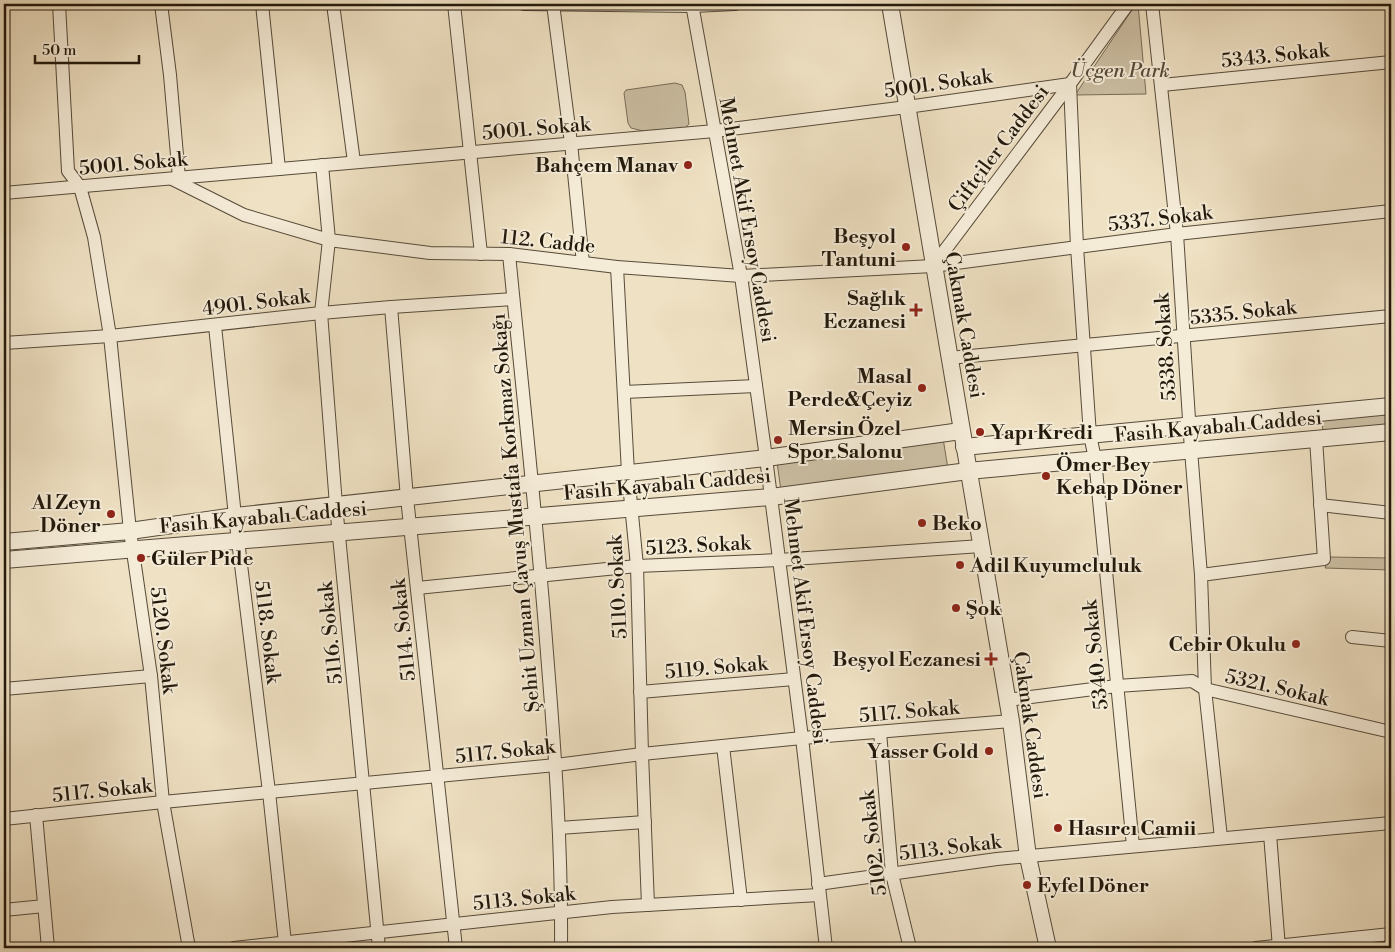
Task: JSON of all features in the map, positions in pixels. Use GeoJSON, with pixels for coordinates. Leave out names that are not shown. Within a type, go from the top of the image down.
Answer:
{"type":"FeatureCollection","features":[{"type":"Feature","properties":{"kind":"street","name":"5120. Sokak"},"geometry":{"type":"LineString","coordinates":[[59,4],[68,170],[80,187],[94,237],[110,336],[130,531],[151,676],[162,802],[189,948]]}},
{"type":"Feature","properties":{"kind":"street"},"geometry":{"type":"LineString","coordinates":[[161,4],[170,75],[175,178]]}},
{"type":"Feature","properties":{"kind":"street"},"geometry":{"type":"LineString","coordinates":[[262,4],[279,169]]}},
{"type":"Feature","properties":{"kind":"street"},"geometry":{"type":"LineString","coordinates":[[333,4],[354,162]]}},
{"type":"Feature","properties":{"kind":"street"},"geometry":{"type":"LineString","coordinates":[[454,4],[481,254]]}},
{"type":"Feature","properties":{"kind":"street"},"geometry":{"type":"LineString","coordinates":[[524,4],[735,4]]}},
{"type":"Feature","properties":{"kind":"street"},"geometry":{"type":"LineString","coordinates":[[553,4],[571,143],[583,263]]}},
{"type":"Feature","properties":{"kind":"street","name":"Çakmak Caddesi"},"geometry":{"type":"LineString","coordinates":[[890,4],[1011,721],[1028,857],[1048,948]]}},
{"type":"Feature","properties":{"kind":"street","name":"Çiftçiler Caddesi"},"geometry":{"type":"LineString","coordinates":[[933,266],[1128,4]]}},
{"type":"Feature","properties":{"kind":"street","name":"5338. Sokak"},"geometry":{"type":"LineString","coordinates":[[1152,4],[1177,234],[1200,575],[1205,689],[1221,838]]}},
{"type":"Feature","properties":{"kind":"street","name":"Mehmet Akif Ersoy Caddesi"},"geometry":{"type":"LineString","coordinates":[[692,5],[741,276],[802,738],[826,948]]}},
{"type":"Feature","properties":{"kind":"street","name":"5343. Sokak"},"geometry":{"type":"LineString","coordinates":[[1162,85],[1391,62]]}},
{"type":"Feature","properties":{"kind":"street","name":"5001. Sokak"},"geometry":{"type":"LineString","coordinates":[[4,193],[715,130],[1070,84]]}},
{"type":"Feature","properties":{"kind":"street","name":"5340. Sokak"},"geometry":{"type":"LineString","coordinates":[[1070,84],[1090,435],[1095,459],[1134,846]]}},
{"type":"Feature","properties":{"kind":"street","name":"5116. Sokak"},"geometry":{"type":"LineString","coordinates":[[322,165],[329,240],[322,313],[336,505],[379,948]]}},
{"type":"Feature","properties":{"kind":"street","name":"112. Cadde"},"geometry":{"type":"LineString","coordinates":[[175,178],[244,215],[329,240],[430,252],[509,254],[616,267],[741,276],[933,266]]}},
{"type":"Feature","properties":{"kind":"street","name":"5337. Sokak"},"geometry":{"type":"LineString","coordinates":[[933,266],[1177,234],[1391,211]]}},
{"type":"Feature","properties":{"kind":"street","name":"Şehit Uzman Çavuş Mustafa Korkmaz Sokağı"},"geometry":{"type":"LineString","coordinates":[[509,254],[541,576],[556,765],[562,913],[561,948]]}},
{"type":"Feature","properties":{"kind":"street","name":"5110. Sokak"},"geometry":{"type":"LineString","coordinates":[[616,267],[628,473],[637,566],[648,905]]}},
{"type":"Feature","properties":{"kind":"street","name":"4901. Sokak"},"geometry":{"type":"LineString","coordinates":[[4,343],[110,336],[391,307],[513,299]]}},
{"type":"Feature","properties":{"kind":"street","name":"5114. Sokak"},"geometry":{"type":"LineString","coordinates":[[391,307],[407,498],[456,948]]}},
{"type":"Feature","properties":{"kind":"street","name":"5335. Sokak"},"geometry":{"type":"LineString","coordinates":[[949,358],[1391,316]]}},
{"type":"Feature","properties":{"kind":"street","name":"5118. Sokak"},"geometry":{"type":"LineString","coordinates":[[215,326],[235,516],[269,792],[285,943]]}},
{"type":"Feature","properties":{"kind":"street"},"geometry":{"type":"LineString","coordinates":[[624,392],[756,386]]}},
{"type":"Feature","properties":{"kind":"street","name":"Fasih Kayabalı Caddesi"},"geometry":{"type":"LineString","coordinates":[[964,447],[1391,406]]}},
{"type":"Feature","properties":{"kind":"street","name":"Fasih Kayabalı Caddesi"},"geometry":{"type":"LineString","coordinates":[[4,542],[130,531],[235,516],[766,458],[961,431]]}},
{"type":"Feature","properties":{"kind":"street","name":"Fasih Kayabalı Caddesi"},"geometry":{"type":"LineString","coordinates":[[4,560],[771,497],[968,471],[1391,432]]}},
{"type":"Feature","properties":{"kind":"street"},"geometry":{"type":"LineString","coordinates":[[1200,575],[1324,559],[1316,439]]}},
{"type":"Feature","properties":{"kind":"street"},"geometry":{"type":"LineString","coordinates":[[1320,505],[1391,513]]}},
{"type":"Feature","properties":{"kind":"street","name":"5123. Sokak"},"geometry":{"type":"LineString","coordinates":[[417,588],[637,566],[779,560],[981,546]]}},
{"type":"Feature","properties":{"kind":"street"},"geometry":{"type":"LineString","coordinates":[[1352,637],[1391,641]]}},
{"type":"Feature","properties":{"kind":"street"},"geometry":{"type":"LineString","coordinates":[[4,689],[151,676]]}},
{"type":"Feature","properties":{"kind":"street","name":"5119. Sokak"},"geometry":{"type":"LineString","coordinates":[[640,692],[794,679]]}},
{"type":"Feature","properties":{"kind":"street","name":"5321. Sokak"},"geometry":{"type":"LineString","coordinates":[[1007,700],[1117,686],[1192,681],[1205,689],[1391,732]]}},
{"type":"Feature","properties":{"kind":"street","name":"5117. Sokak"},"geometry":{"type":"LineString","coordinates":[[4,819],[162,802],[556,765],[642,754],[802,738],[1011,721]]}},
{"type":"Feature","properties":{"kind":"street","name":"5102. Sokak"},"geometry":{"type":"LineString","coordinates":[[880,732],[892,874],[910,948]]}},
{"type":"Feature","properties":{"kind":"street"},"geometry":{"type":"LineString","coordinates":[[723,746],[740,900]]}},
{"type":"Feature","properties":{"kind":"street"},"geometry":{"type":"LineString","coordinates":[[36,815],[48,948]]}},
{"type":"Feature","properties":{"kind":"street"},"geometry":{"type":"LineString","coordinates":[[558,828],[645,822]]}},
{"type":"Feature","properties":{"kind":"street","name":"5113. Sokak"},"geometry":{"type":"LineString","coordinates":[[234,948],[377,934],[612,907],[740,900],[819,890],[892,874],[997,859],[1391,823]]}},
{"type":"Feature","properties":{"kind":"street"},"geometry":{"type":"LineString","coordinates":[[1270,834],[1278,947]]}},
{"type":"Feature","properties":{"kind":"street"},"geometry":{"type":"LineString","coordinates":[[4,910],[44,906]]}},
{"type":"Feature","properties":{"kind":"street"},"geometry":{"type":"LineString","coordinates":[[1256,948],[1391,934]]}},
{"type":"Feature","properties":{"kind":"green space","name":"Üçgen Park"},"geometry":{"type":"Polygon","coordinates":[[[1136,4],[1138,4],[1146,94],[1075,95],[1136,4]]]}},
{"type":"Feature","properties":{"kind":"green space"},"geometry":{"type":"Polygon","coordinates":[[[675,83],[682,85],[685,92],[689,124],[685,128],[643,131],[631,128],[628,123],[624,93],[626,90],[675,83]]]}},
{"type":"Feature","properties":{"kind":"green space"},"geometry":{"type":"Polygon","coordinates":[[[1391,410],[1391,429],[1323,436],[1322,416],[1391,410]]]}},
{"type":"Feature","properties":{"kind":"green space"},"geometry":{"type":"Polygon","coordinates":[[[943,438],[948,469],[781,491],[777,462],[943,438]]]}},
{"type":"Feature","properties":{"kind":"green space"},"geometry":{"type":"Polygon","coordinates":[[[1329,557],[1391,558],[1391,570],[1325,568],[1329,557]]]}},
{"type":"Feature","properties":{"kind":"place","name":"Bahçem Manav"},"geometry":{"type":"Point","coordinates":[688,165]}},
{"type":"Feature","properties":{"kind":"place","name":"Beşyol Tantuni"},"geometry":{"type":"Point","coordinates":[906,247]}},
{"type":"Feature","properties":{"kind":"place","name":"Sağlık Eczanesi"},"geometry":{"type":"Point","coordinates":[916,310]}},
{"type":"Feature","properties":{"kind":"place","name":"Masal Perde&Çeyiz"},"geometry":{"type":"Point","coordinates":[922,388]}},
{"type":"Feature","properties":{"kind":"place","name":"Yapı Kredi"},"geometry":{"type":"Point","coordinates":[980,432]}},
{"type":"Feature","properties":{"kind":"place","name":"Mersin Özel Spor Salonu"},"geometry":{"type":"Point","coordinates":[778,440]}},
{"type":"Feature","properties":{"kind":"place","name":"Ömer Bey Kebap Döner"},"geometry":{"type":"Point","coordinates":[1046,476]}},
{"type":"Feature","properties":{"kind":"place","name":"Al Zeyn Döner"},"geometry":{"type":"Point","coordinates":[111,514]}},
{"type":"Feature","properties":{"kind":"place","name":"Beko"},"geometry":{"type":"Point","coordinates":[922,523]}},
{"type":"Feature","properties":{"kind":"place","name":"Güler Pide"},"geometry":{"type":"Point","coordinates":[141,558]}},
{"type":"Feature","properties":{"kind":"place","name":"Adil Kuyumcluluk"},"geometry":{"type":"Point","coordinates":[960,565]}},
{"type":"Feature","properties":{"kind":"place","name":"Şok"},"geometry":{"type":"Point","coordinates":[956,608]}},
{"type":"Feature","properties":{"kind":"place","name":"Cebir Okulu"},"geometry":{"type":"Point","coordinates":[1296,644]}},
{"type":"Feature","properties":{"kind":"place","name":"Beşyol Eczanesi"},"geometry":{"type":"Point","coordinates":[991,659]}},
{"type":"Feature","properties":{"kind":"place","name":"Yasser Gold"},"geometry":{"type":"Point","coordinates":[989,751]}},
{"type":"Feature","properties":{"kind":"place","name":"Hasırcı Camii"},"geometry":{"type":"Point","coordinates":[1058,828]}},
{"type":"Feature","properties":{"kind":"place","name":"Eyfel Döner"},"geometry":{"type":"Point","coordinates":[1027,885]}}]}
